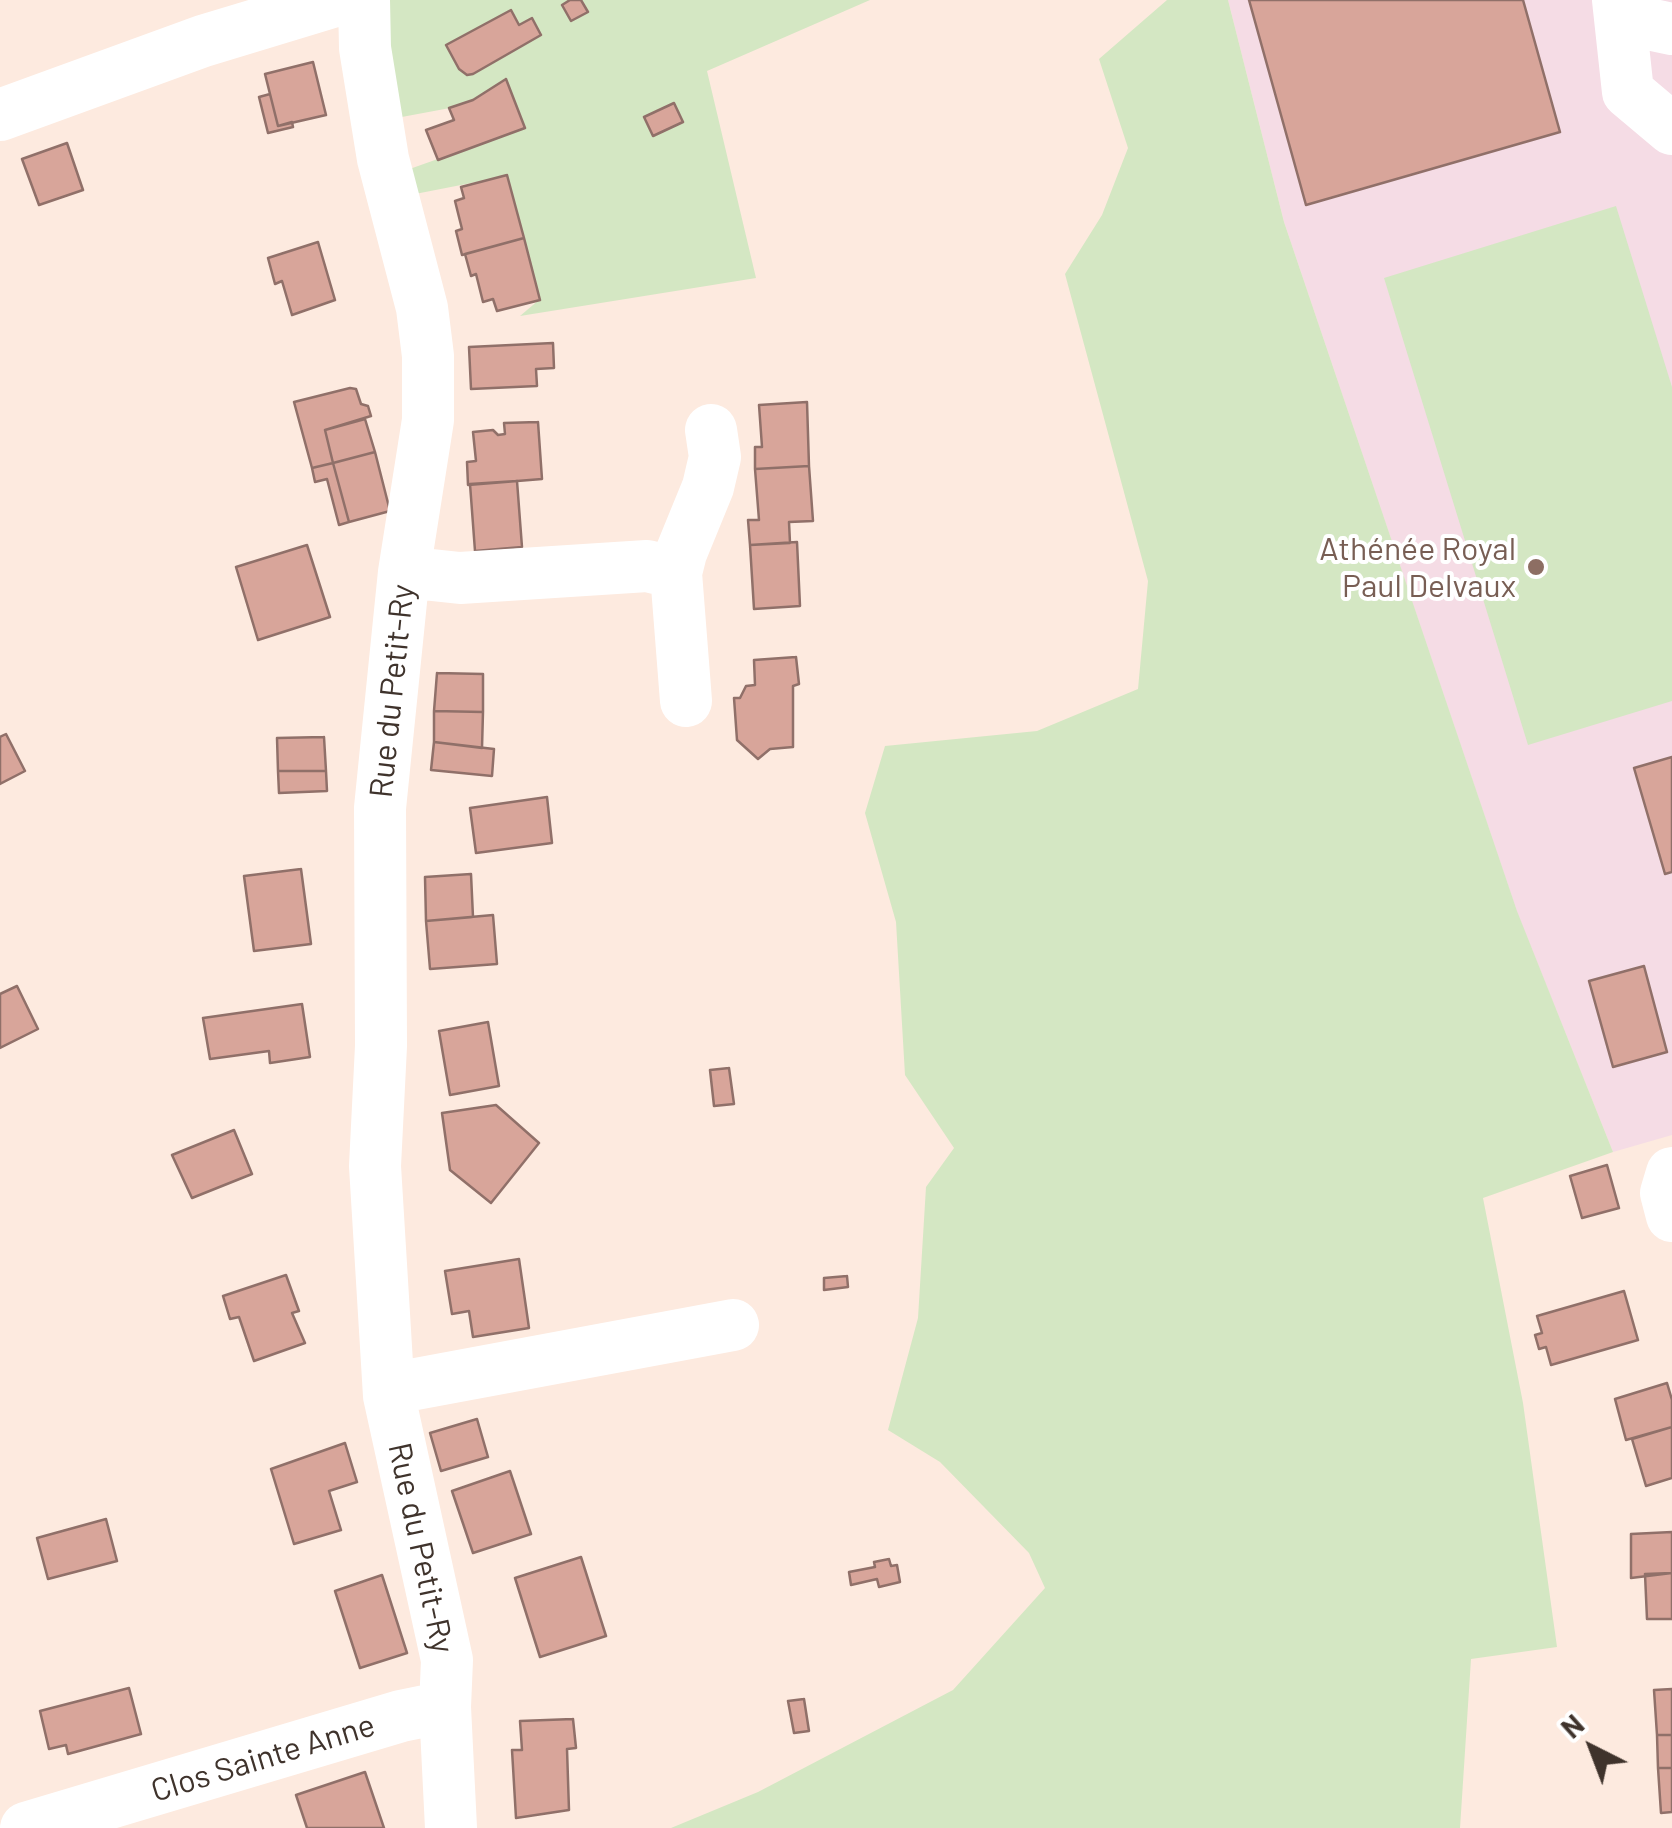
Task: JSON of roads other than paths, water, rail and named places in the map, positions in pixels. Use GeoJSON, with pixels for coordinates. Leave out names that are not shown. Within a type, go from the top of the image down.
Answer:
{"type":"FeatureCollection","features":[{"type":"Feature","properties":{"kind":"street"},"geometry":{"type":"LineString","coordinates":[[0,114],[204,41],[338,0]]}},
{"type":"Feature","properties":{"kind":"street","name":"Rue du Petit-Ry"},"geometry":{"type":"LineString","coordinates":[[364,0],[365,48],[383,159],[422,308],[428,356],[428,420],[404,572],[380,808],[381,1028],[376,1166],[389,1389],[447,1660],[444,1707],[451,1828]]}},
{"type":"Feature","properties":{"kind":"street"},"geometry":{"type":"LineString","coordinates":[[1672,29],[1619,9],[1628,92],[1672,128]]}},
{"type":"Feature","properties":{"kind":"street"},"geometry":{"type":"LineString","coordinates":[[686,701],[676,573],[708,487],[715,457],[711,430]]}},
{"type":"Feature","properties":{"kind":"street"},"geometry":{"type":"LineString","coordinates":[[404,572],[460,578],[648,566],[676,573]]}},
{"type":"Feature","properties":{"kind":"street"},"geometry":{"type":"LineString","coordinates":[[1672,1172],[1666,1193],[1672,1216]]}},
{"type":"Feature","properties":{"kind":"street"},"geometry":{"type":"LineString","coordinates":[[389,1389],[732,1325]]}},
{"type":"Feature","properties":{"kind":"street","name":"Clos Sainte Anne"},"geometry":{"type":"LineString","coordinates":[[26,1828],[401,1716],[444,1707]]}},
{"type":"Feature","properties":{"kind":"place","name":"Athénée Royal Paul Delvaux"},"geometry":{"type":"Point","coordinates":[1536,567]}}]}
